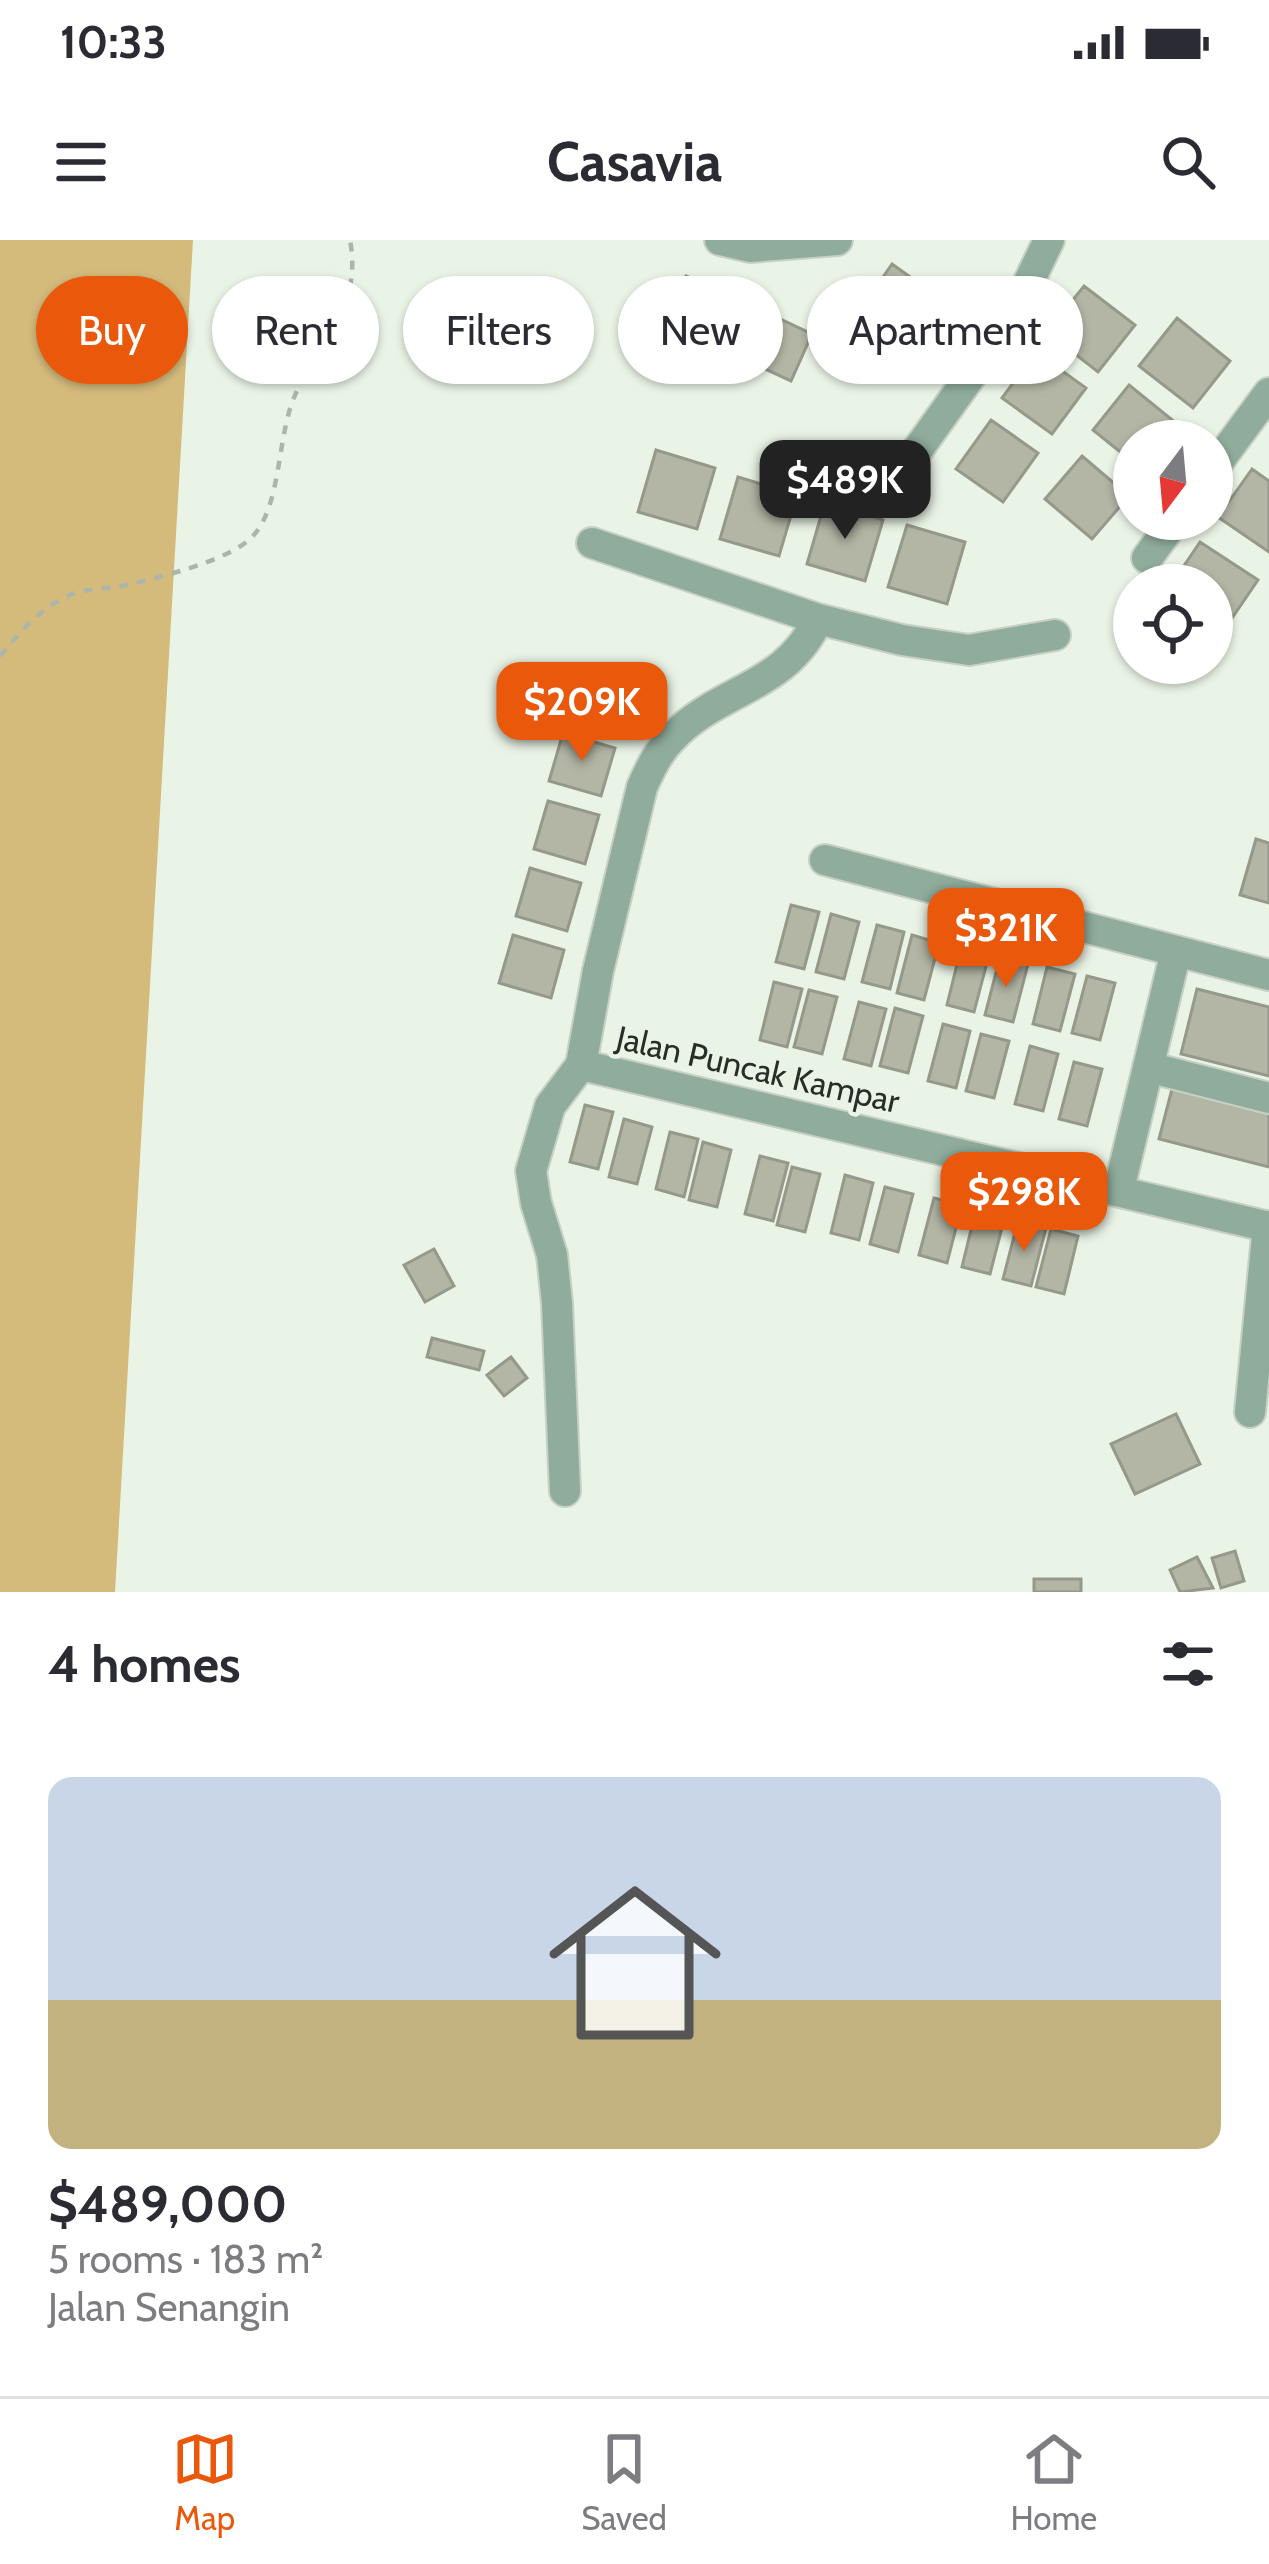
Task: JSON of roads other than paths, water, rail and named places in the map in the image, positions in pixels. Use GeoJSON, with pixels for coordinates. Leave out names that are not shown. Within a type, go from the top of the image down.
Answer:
{"type":"FeatureCollection","features":[{"type":"Feature","properties":{"kind":"street"},"geometry":{"type":"LineString","coordinates":[[720,240],[769,247],[837,240]]}},
{"type":"Feature","properties":{"kind":"street"},"geometry":{"type":"LineString","coordinates":[[916,452],[1010,321],[1048,240]]}},
{"type":"Feature","properties":{"kind":"street"},"geometry":{"type":"LineString","coordinates":[[1233,442],[1269,393]]}},
{"type":"Feature","properties":{"kind":"street"},"geometry":{"type":"LineString","coordinates":[[1147,558],[1160,540]]}},
{"type":"Feature","properties":{"kind":"street"},"geometry":{"type":"LineString","coordinates":[[592,543],[818,619],[902,640],[969,650],[1055,635]]}},
{"type":"Feature","properties":{"kind":"street"},"geometry":{"type":"LineString","coordinates":[[565,1491],[552,1255],[531,1171],[550,1106],[581,1065],[642,787],[652,766],[689,723],[788,664],[818,619]]}},
{"type":"Feature","properties":{"kind":"street"},"geometry":{"type":"LineString","coordinates":[[825,860],[1269,975]]}},
{"type":"Feature","properties":{"kind":"street"},"geometry":{"type":"LineString","coordinates":[[1119,1189],[1176,951]]}},
{"type":"Feature","properties":{"kind":"street","name":"Jalan Puncak Kampar"},"geometry":{"type":"LineString","coordinates":[[581,1065],[1268,1227]]}},
{"type":"Feature","properties":{"kind":"street"},"geometry":{"type":"LineString","coordinates":[[1148,1067],[1269,1098]]}},
{"type":"Feature","properties":{"kind":"street"},"geometry":{"type":"LineString","coordinates":[[1250,1412],[1268,1227]]}}]}
